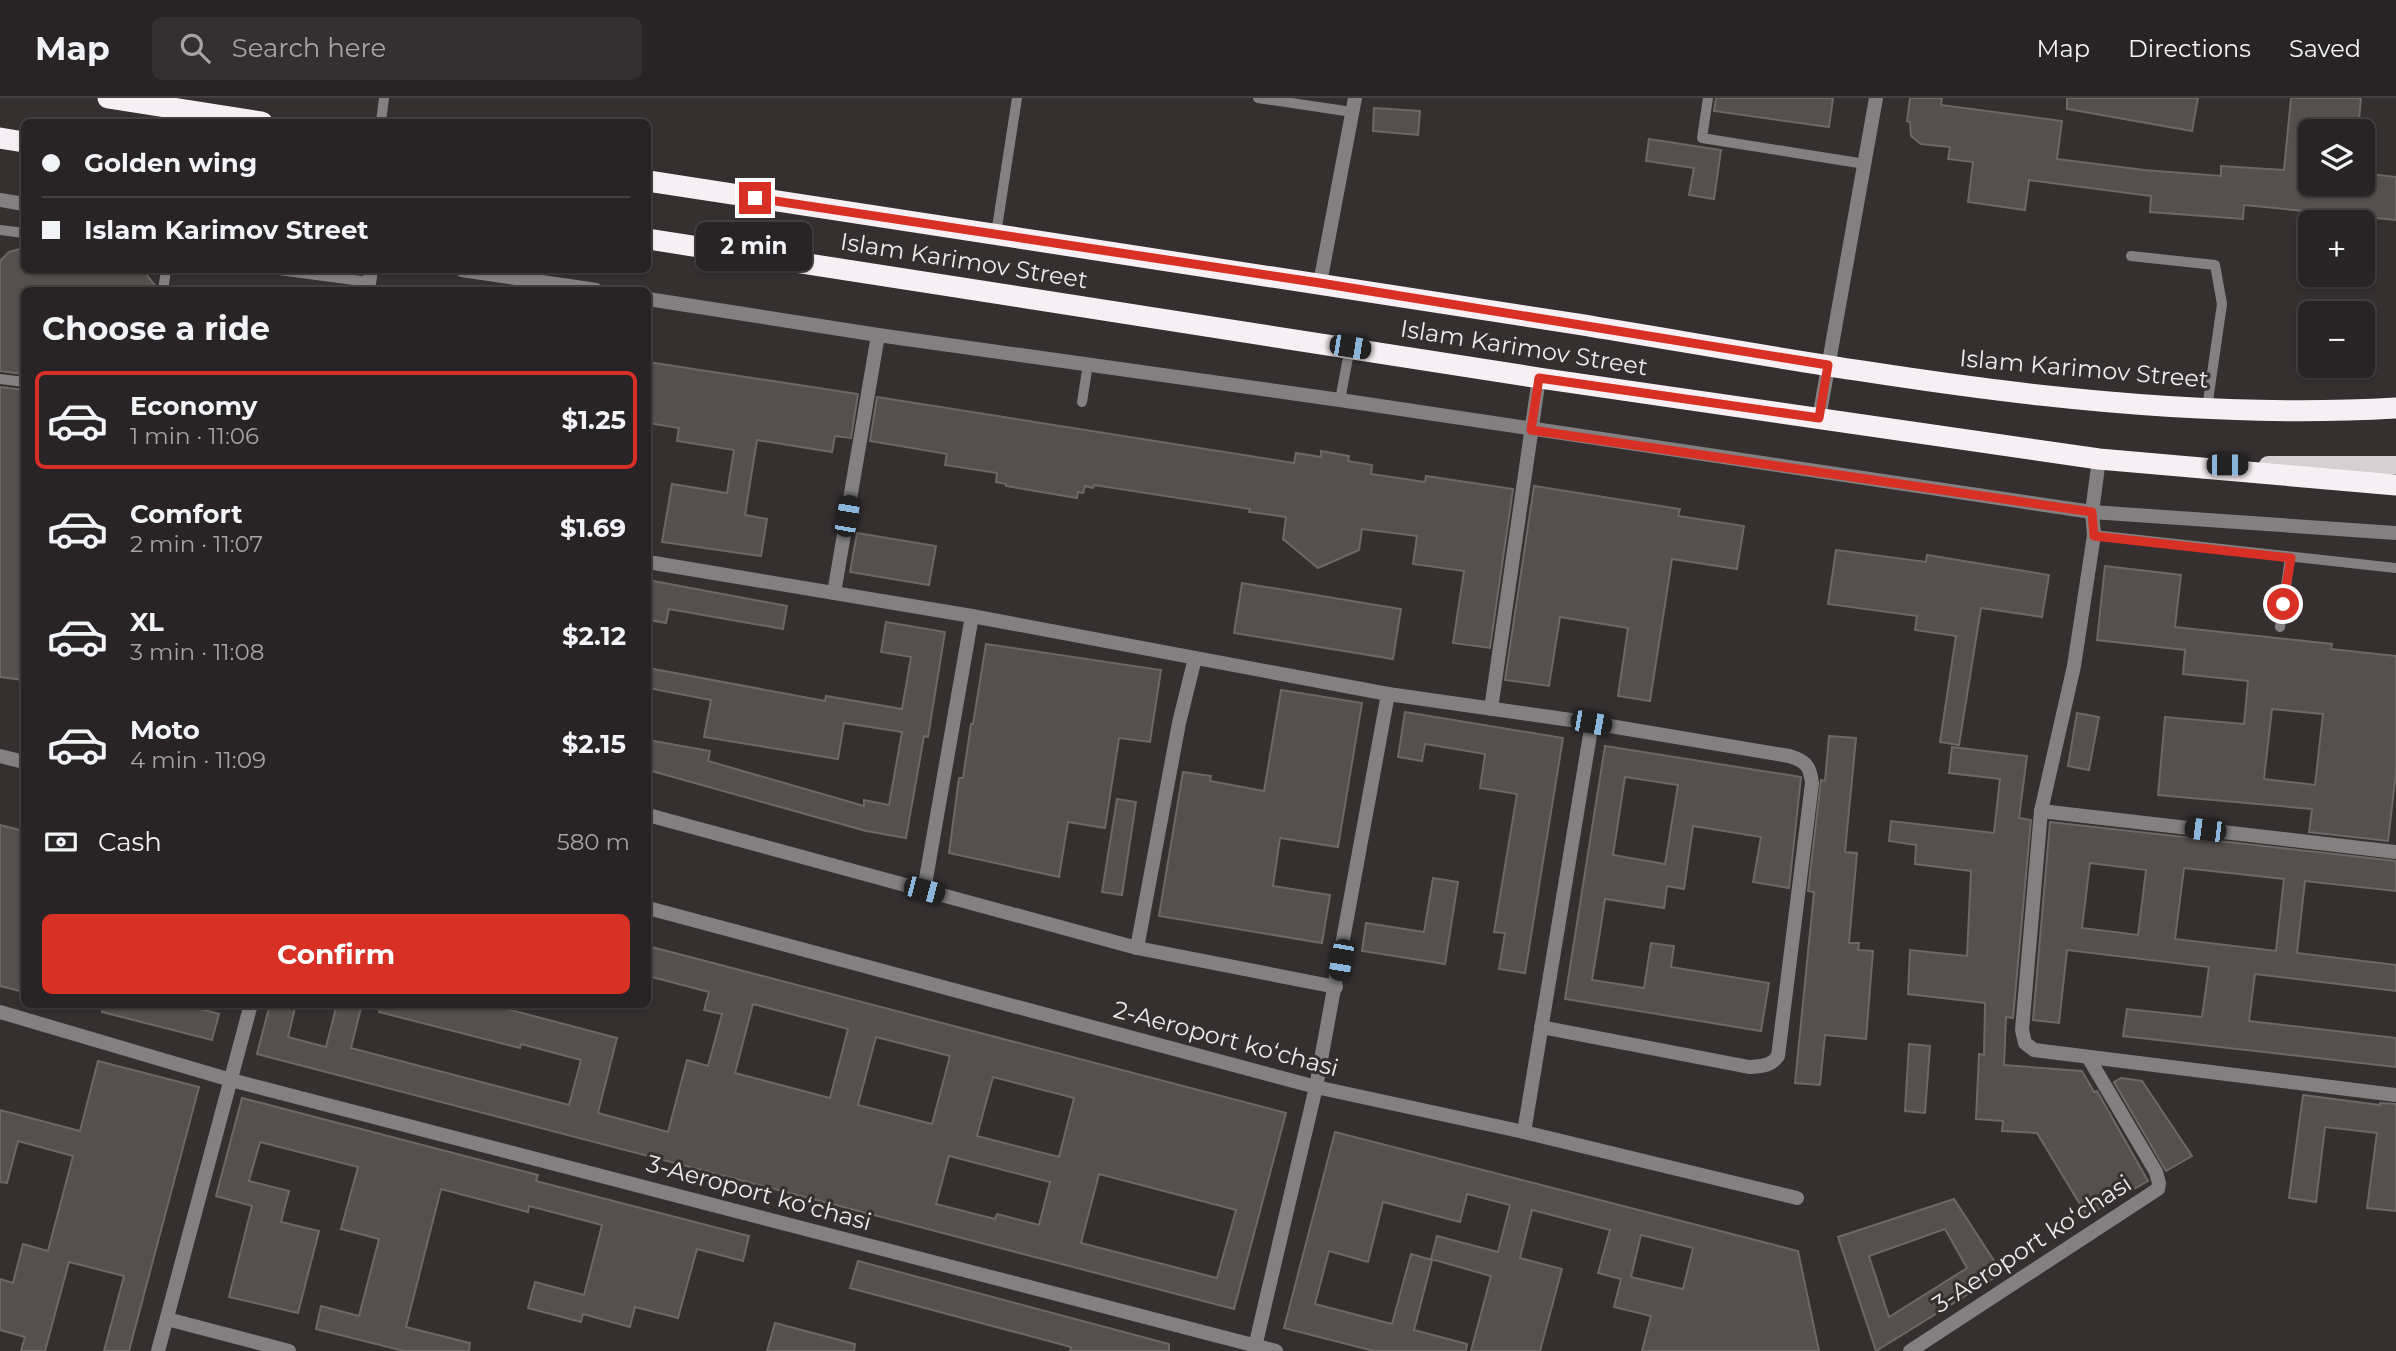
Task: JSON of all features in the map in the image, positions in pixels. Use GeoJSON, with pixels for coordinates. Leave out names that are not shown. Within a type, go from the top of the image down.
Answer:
{"type":"FeatureCollection","features":[{"type":"Feature","properties":{"kind":"highway"},"geometry":{"type":"LineString","coordinates":[[108,98],[243,119]]}},
{"type":"Feature","properties":{"kind":"highway"},"geometry":{"type":"LineString","coordinates":[[0,138],[21,142]]}},
{"type":"Feature","properties":{"kind":"highway","name":"Islam Karimov Street"},"geometry":{"type":"LineString","coordinates":[[651,181],[1998,390],[2135,405],[2327,410],[2396,408]]}},
{"type":"Feature","properties":{"kind":"highway","name":"Islam Karimov Street"},"geometry":{"type":"LineString","coordinates":[[651,239],[1539,378],[2146,465]]}},
{"type":"Feature","properties":{"kind":"highway"},"geometry":{"type":"LineString","coordinates":[[2146,465],[2396,485]]}},
{"type":"Feature","properties":{"kind":"main road","name":"Islam Karimov Street"},"geometry":{"type":"LineString","coordinates":[[2146,465],[2396,465]]}},
{"type":"Feature","properties":{"kind":"street"},"geometry":{"type":"LineString","coordinates":[[1819,418],[1876,98]]}},
{"type":"Feature","properties":{"kind":"street"},"geometry":{"type":"LineString","coordinates":[[1320,283],[1353,105]]}},
{"type":"Feature","properties":{"kind":"street"},"geometry":{"type":"LineString","coordinates":[[0,200],[21,204]]}},
{"type":"Feature","properties":{"kind":"street"},"geometry":{"type":"LineString","coordinates":[[482,273],[576,287]]}},
{"type":"Feature","properties":{"kind":"street"},"geometry":{"type":"LineString","coordinates":[[651,299],[2092,512],[2396,533]]}},
{"type":"Feature","properties":{"kind":"street"},"geometry":{"type":"LineString","coordinates":[[834,593],[878,335]]}},
{"type":"Feature","properties":{"kind":"street"},"geometry":{"type":"LineString","coordinates":[[1491,709],[1539,378]]}},
{"type":"Feature","properties":{"kind":"street"},"geometry":{"type":"LineString","coordinates":[[2099,459],[2092,512],[2094,536],[2074,666],[2041,811],[2022,1030],[2025,1043],[2034,1050],[2396,1095]]}},
{"type":"Feature","properties":{"kind":"street"},"geometry":{"type":"LineString","coordinates":[[651,562],[972,617],[1388,694],[1591,723],[1789,756],[1803,761],[1810,768],[1812,783],[1778,1056],[1773,1062],[1765,1066],[1749,1067],[1541,1027]]}},
{"type":"Feature","properties":{"kind":"street"},"geometry":{"type":"LineString","coordinates":[[924,890],[972,617]]}},
{"type":"Feature","properties":{"kind":"street"},"geometry":{"type":"LineString","coordinates":[[1137,948],[1178,723],[1195,658]]}},
{"type":"Feature","properties":{"kind":"street"},"geometry":{"type":"LineString","coordinates":[[1255,1348],[1316,1087],[1388,694]]}},
{"type":"Feature","properties":{"kind":"street"},"geometry":{"type":"LineString","coordinates":[[1524,1132],[1591,723]]}},
{"type":"Feature","properties":{"kind":"street"},"geometry":{"type":"LineString","coordinates":[[0,756],[21,761]]}},
{"type":"Feature","properties":{"kind":"street"},"geometry":{"type":"LineString","coordinates":[[2041,811],[2396,852]]}},
{"type":"Feature","properties":{"kind":"street"},"geometry":{"type":"LineString","coordinates":[[651,816],[1137,948],[1336,987]]}},
{"type":"Feature","properties":{"kind":"street","name":"2-Aeroport koʻchasi"},"geometry":{"type":"LineString","coordinates":[[651,909],[1316,1087],[1524,1132],[1797,1198]]}},
{"type":"Feature","properties":{"kind":"street"},"geometry":{"type":"LineString","coordinates":[[158,1351],[250,1008]]}},
{"type":"Feature","properties":{"kind":"street","name":"3-Aeroport koʻchasi"},"geometry":{"type":"LineString","coordinates":[[0,1012],[230,1080],[1255,1348],[1276,1351]]}},
{"type":"Feature","properties":{"kind":"street","name":"3-Aeroport koʻchasi"},"geometry":{"type":"LineString","coordinates":[[1910,1351],[2158,1189],[2156,1172],[2088,1057]]}},
{"type":"Feature","properties":{"kind":"street"},"geometry":{"type":"LineString","coordinates":[[166,1319],[289,1351]]}},
{"type":"Feature","properties":{"kind":"lane"},"geometry":{"type":"LineString","coordinates":[[381,119],[384,98]]}},
{"type":"Feature","properties":{"kind":"lane"},"geometry":{"type":"LineString","coordinates":[[996,234],[1017,98]]}},
{"type":"Feature","properties":{"kind":"lane"},"geometry":{"type":"LineString","coordinates":[[1258,98],[1353,105]]}},
{"type":"Feature","properties":{"kind":"lane"},"geometry":{"type":"LineString","coordinates":[[1708,98],[1702,138],[1865,164]]}},
{"type":"Feature","properties":{"kind":"lane"},"geometry":{"type":"LineString","coordinates":[[0,230],[21,233]]}},
{"type":"Feature","properties":{"kind":"lane"},"geometry":{"type":"LineString","coordinates":[[2131,256],[2215,265],[2222,304],[2207,408]]}},
{"type":"Feature","properties":{"kind":"lane"},"geometry":{"type":"LineString","coordinates":[[304,273],[369,281]]}},
{"type":"Feature","properties":{"kind":"lane"},"geometry":{"type":"LineString","coordinates":[[1340,400],[1350,347]]}},
{"type":"Feature","properties":{"kind":"lane"},"geometry":{"type":"LineString","coordinates":[[1082,402],[1088,364]]}},
{"type":"Feature","properties":{"kind":"lane"},"geometry":{"type":"LineString","coordinates":[[0,379],[21,382]]}},
{"type":"Feature","properties":{"kind":"lane"},"geometry":{"type":"LineString","coordinates":[[2094,536],[2396,568]]}},
{"type":"Feature","properties":{"kind":"lane"},"geometry":{"type":"LineString","coordinates":[[2280,627],[2291,558]]}},
{"type":"Feature","properties":{"kind":"building"},"geometry":{"type":"Polygon","coordinates":[[[1716,98],[1833,98],[1829,127],[1714,111],[1716,98]]]}},
{"type":"Feature","properties":{"kind":"building"},"geometry":{"type":"Polygon","coordinates":[[[1910,98],[1942,98],[1941,105],[2062,121],[2057,159],[2221,176],[2221,166],[2284,170],[2291,98],[2361,98],[2359,119],[2298,119],[2298,196],[2375,196],[2375,175],[2396,177],[2396,220],[2375,218],[2375,210],[2298,210],[2244,205],[2243,219],[2150,212],[2151,196],[2029,180],[2025,210],[1968,202],[1973,162],[1948,159],[1950,147],[1921,144],[1911,136],[1910,122],[1907,121],[1910,98]]]}},
{"type":"Feature","properties":{"kind":"building"},"geometry":{"type":"Polygon","coordinates":[[[2067,98],[2198,98],[2192,131],[2067,109],[2067,98]]]}},
{"type":"Feature","properties":{"kind":"building"},"geometry":{"type":"Polygon","coordinates":[[[1374,108],[1420,111],[1418,135],[1373,131],[1374,108]]]}},
{"type":"Feature","properties":{"kind":"building"},"geometry":{"type":"Polygon","coordinates":[[[1649,139],[1721,150],[1714,199],[1689,195],[1694,168],[1646,161],[1649,139]]]}},
{"type":"Feature","properties":{"kind":"building"},"geometry":{"type":"Polygon","coordinates":[[[21,249],[21,273],[145,273],[156,287],[21,287],[21,374],[0,371],[0,261],[9,252],[21,249]]]}},
{"type":"Feature","properties":{"kind":"building"},"geometry":{"type":"Polygon","coordinates":[[[651,362],[858,394],[851,438],[835,436],[832,452],[757,440],[745,515],[767,519],[761,556],[662,542],[672,484],[727,493],[734,450],[677,441],[679,428],[651,423],[651,362]]]}},
{"type":"Feature","properties":{"kind":"building"},"geometry":{"type":"Polygon","coordinates":[[[0,387],[21,390],[21,680],[0,677],[0,387]]]}},
{"type":"Feature","properties":{"kind":"building"},"geometry":{"type":"Polygon","coordinates":[[[877,397],[1294,463],[1296,453],[1321,457],[1321,451],[1349,456],[1348,461],[1372,465],[1371,474],[1425,482],[1426,476],[1513,489],[1490,648],[1453,643],[1464,571],[1413,564],[1417,536],[1362,529],[1359,550],[1318,568],[1283,539],[1286,517],[1094,485],[1093,488],[1085,486],[1083,493],[1078,492],[1077,498],[1006,486],[996,482],[997,473],[945,465],[947,454],[870,441],[877,397]]]}},
{"type":"Feature","properties":{"kind":"building"},"geometry":{"type":"Polygon","coordinates":[[[1534,486],[1680,509],[1678,516],[1744,526],[1737,569],[1672,559],[1650,701],[1618,696],[1628,628],[1560,617],[1549,686],[1505,680],[1534,486]]]}},
{"type":"Feature","properties":{"kind":"building"},"geometry":{"type":"Polygon","coordinates":[[[857,533],[936,546],[929,585],[850,572],[857,533]]]}},
{"type":"Feature","properties":{"kind":"building"},"geometry":{"type":"Polygon","coordinates":[[[1836,550],[1926,562],[1927,555],[2049,575],[2042,617],[1981,608],[1959,745],[1940,742],[1956,636],[1915,630],[1917,616],[1828,604],[1836,550]]]}},
{"type":"Feature","properties":{"kind":"building"},"geometry":{"type":"Polygon","coordinates":[[[2105,566],[2181,575],[2175,627],[2332,644],[2331,649],[2396,656],[2396,772],[2388,841],[2309,832],[2312,809],[2158,795],[2165,717],[2244,724],[2248,681],[2183,674],[2185,650],[2097,640],[2105,566]],[[2272,709],[2264,779],[2315,785],[2323,714],[2272,709]]]}},
{"type":"Feature","properties":{"kind":"building"},"geometry":{"type":"Polygon","coordinates":[[[651,581],[787,606],[783,629],[669,609],[666,623],[651,620],[651,581]]]}},
{"type":"Feature","properties":{"kind":"building"},"geometry":{"type":"Polygon","coordinates":[[[1242,583],[1401,609],[1393,659],[1234,633],[1242,583]]]}},
{"type":"Feature","properties":{"kind":"building"},"geometry":{"type":"Polygon","coordinates":[[[886,622],[945,632],[928,737],[924,736],[906,838],[866,831],[651,771],[651,741],[710,751],[708,761],[864,806],[864,800],[889,805],[902,732],[844,723],[838,759],[704,737],[711,700],[651,689],[651,669],[825,701],[826,696],[902,709],[911,657],[881,652],[886,622]]]}},
{"type":"Feature","properties":{"kind":"building"},"geometry":{"type":"Polygon","coordinates":[[[986,644],[1161,670],[1150,742],[1119,738],[1105,828],[1068,822],[1059,877],[949,853],[959,778],[963,778],[986,644]]]}},
{"type":"Feature","properties":{"kind":"building"},"geometry":{"type":"Polygon","coordinates":[[[1281,690],[1362,703],[1338,847],[1280,838],[1273,886],[1330,895],[1322,943],[1159,916],[1183,772],[1211,776],[1210,781],[1264,791],[1281,690]]]}},
{"type":"Feature","properties":{"kind":"building"},"geometry":{"type":"Polygon","coordinates":[[[1405,712],[1563,738],[1525,973],[1499,969],[1505,933],[1494,932],[1517,794],[1480,788],[1485,754],[1425,744],[1422,761],[1398,757],[1405,712]]]}},
{"type":"Feature","properties":{"kind":"building"},"geometry":{"type":"Polygon","coordinates":[[[2077,713],[2099,717],[2089,770],[2068,766],[2077,713]]]}},
{"type":"Feature","properties":{"kind":"building"},"geometry":{"type":"Polygon","coordinates":[[[1829,736],[1856,738],[1845,852],[1857,853],[1849,943],[1859,943],[1858,950],[1873,951],[1866,1039],[1825,1035],[1820,1085],[1795,1083],[1814,892],[1808,891],[1829,736]]]}},
{"type":"Feature","properties":{"kind":"building"},"geometry":{"type":"Polygon","coordinates":[[[1605,746],[1801,777],[1789,888],[1753,882],[1761,837],[1693,826],[1684,889],[1667,886],[1664,908],[1605,899],[1592,980],[1644,988],[1651,943],[1674,946],[1671,967],[1769,983],[1761,1031],[1565,999],[1605,746]],[[1625,777],[1613,855],[1665,864],[1678,785],[1625,777]]]}},
{"type":"Feature","properties":{"kind":"building"},"geometry":{"type":"Polygon","coordinates":[[[1952,747],[2027,756],[2019,818],[2031,820],[2013,1018],[2006,1017],[2004,1065],[2082,1071],[2094,1092],[2097,1091],[2148,1181],[2087,1216],[2037,1133],[2002,1131],[2003,1121],[1976,1119],[1979,1054],[1984,1055],[1985,1003],[1908,994],[1910,950],[1967,956],[1971,871],[1915,864],[1916,845],[1889,841],[1891,821],[1994,833],[2000,779],[1949,773],[1952,747]]]}},
{"type":"Feature","properties":{"kind":"building"},"geometry":{"type":"Polygon","coordinates":[[[1117,799],[1136,802],[1122,895],[1102,892],[1117,799]]]}},
{"type":"Feature","properties":{"kind":"building"},"geometry":{"type":"Polygon","coordinates":[[[2050,822],[2396,861],[2396,891],[2305,881],[2297,953],[2396,965],[2396,991],[2255,974],[2249,1021],[2396,1038],[2396,1067],[2123,1036],[2127,1009],[2202,1017],[2209,967],[2067,950],[2059,1023],[2033,1020],[2050,822]],[[2090,863],[2082,928],[2138,935],[2146,870],[2090,863]],[[2184,868],[2175,939],[2276,951],[2284,879],[2184,868]]]}},
{"type":"Feature","properties":{"kind":"building"},"geometry":{"type":"Polygon","coordinates":[[[0,825],[21,830],[21,991],[0,986],[0,825]]]}},
{"type":"Feature","properties":{"kind":"building"},"geometry":{"type":"Polygon","coordinates":[[[1433,878],[1458,882],[1445,964],[1362,951],[1366,923],[1424,932],[1433,878]]]}},
{"type":"Feature","properties":{"kind":"building"},"geometry":{"type":"Polygon","coordinates":[[[651,947],[1286,1113],[1234,1309],[257,1054],[269,1008],[295,1008],[288,1037],[326,1047],[336,1008],[361,1008],[351,1048],[569,1105],[581,1060],[521,1044],[520,1048],[379,1012],[380,1008],[503,1008],[617,1038],[598,1113],[668,1132],[687,1060],[708,1066],[722,1014],[704,1010],[709,992],[651,977],[651,947]],[[753,1004],[735,1073],[830,1098],[848,1029],[753,1004]],[[876,1037],[858,1105],[932,1124],[950,1056],[876,1037]],[[993,1077],[977,1136],[1059,1157],[1074,1098],[993,1077]],[[949,1156],[936,1204],[995,1219],[997,1214],[1039,1225],[1050,1182],[949,1156]],[[1099,1174],[1081,1243],[1217,1278],[1236,1210],[1099,1174]]]}},
{"type":"Feature","properties":{"kind":"building"},"geometry":{"type":"Polygon","coordinates":[[[102,1008],[197,1008],[219,1014],[212,1040],[102,1012],[102,1008]]]}},
{"type":"Feature","properties":{"kind":"building"},"geometry":{"type":"Polygon","coordinates":[[[1909,1044],[1930,1046],[1925,1113],[1905,1111],[1909,1044]]]}},
{"type":"Feature","properties":{"kind":"building"},"geometry":{"type":"Polygon","coordinates":[[[98,1061],[199,1087],[129,1351],[104,1351],[124,1276],[69,1262],[45,1351],[21,1351],[25,1337],[0,1330],[0,1279],[13,1283],[23,1244],[48,1251],[73,1156],[18,1141],[7,1183],[0,1182],[0,1110],[80,1131],[98,1061]]]}},
{"type":"Feature","properties":{"kind":"building"},"geometry":{"type":"Polygon","coordinates":[[[2121,1078],[2142,1081],[2192,1156],[2166,1171],[2114,1082],[2121,1078]]]}},
{"type":"Feature","properties":{"kind":"building"},"geometry":{"type":"Polygon","coordinates":[[[2303,1095],[2380,1105],[2396,1104],[2396,1211],[2367,1208],[2377,1133],[2325,1127],[2316,1202],[2289,1198],[2303,1095]]]}},
{"type":"Feature","properties":{"kind":"building"},"geometry":{"type":"Polygon","coordinates":[[[242,1098],[538,1175],[536,1181],[749,1236],[743,1261],[697,1249],[678,1318],[635,1307],[630,1327],[583,1314],[581,1322],[528,1308],[535,1282],[584,1295],[602,1225],[529,1206],[528,1212],[441,1189],[406,1327],[470,1343],[469,1351],[404,1351],[316,1329],[321,1306],[359,1316],[379,1239],[341,1229],[358,1167],[260,1142],[249,1181],[289,1191],[281,1222],[319,1231],[298,1313],[229,1297],[252,1206],[216,1196],[242,1098]]]}},
{"type":"Feature","properties":{"kind":"building"},"geometry":{"type":"Polygon","coordinates":[[[1335,1132],[1798,1251],[1819,1351],[1642,1351],[1651,1316],[1614,1307],[1621,1279],[1598,1273],[1610,1230],[1532,1210],[1520,1258],[1562,1269],[1540,1351],[1471,1351],[1491,1276],[1431,1259],[1437,1236],[1498,1252],[1510,1205],[1467,1194],[1460,1222],[1383,1202],[1368,1262],[1329,1251],[1315,1304],[1392,1324],[1411,1254],[1432,1260],[1414,1330],[1467,1344],[1466,1351],[1374,1351],[1284,1328],[1335,1132]],[[1641,1235],[1631,1277],[1683,1289],[1693,1248],[1641,1235]]]}},
{"type":"Feature","properties":{"kind":"building"},"geometry":{"type":"Polygon","coordinates":[[[1954,1199],[2002,1273],[1876,1351],[1838,1237],[1954,1199]],[[1945,1229],[1869,1256],[1889,1317],[1967,1268],[1945,1229]]]}},
{"type":"Feature","properties":{"kind":"building"},"geometry":{"type":"Polygon","coordinates":[[[858,1261],[1169,1344],[1169,1351],[1070,1351],[1071,1347],[850,1288],[858,1261]]]}},
{"type":"Feature","properties":{"kind":"building"},"geometry":{"type":"Polygon","coordinates":[[[775,1323],[855,1344],[854,1351],[767,1351],[775,1323]]]}},
{"type":"Feature","properties":{"kind":"route"},"geometry":{"type":"LineString","coordinates":[[755,198],[1320,283],[1828,365],[1819,418],[1539,378],[1531,430],[2092,512],[2094,536],[2291,558],[2283,604]]}}]}
